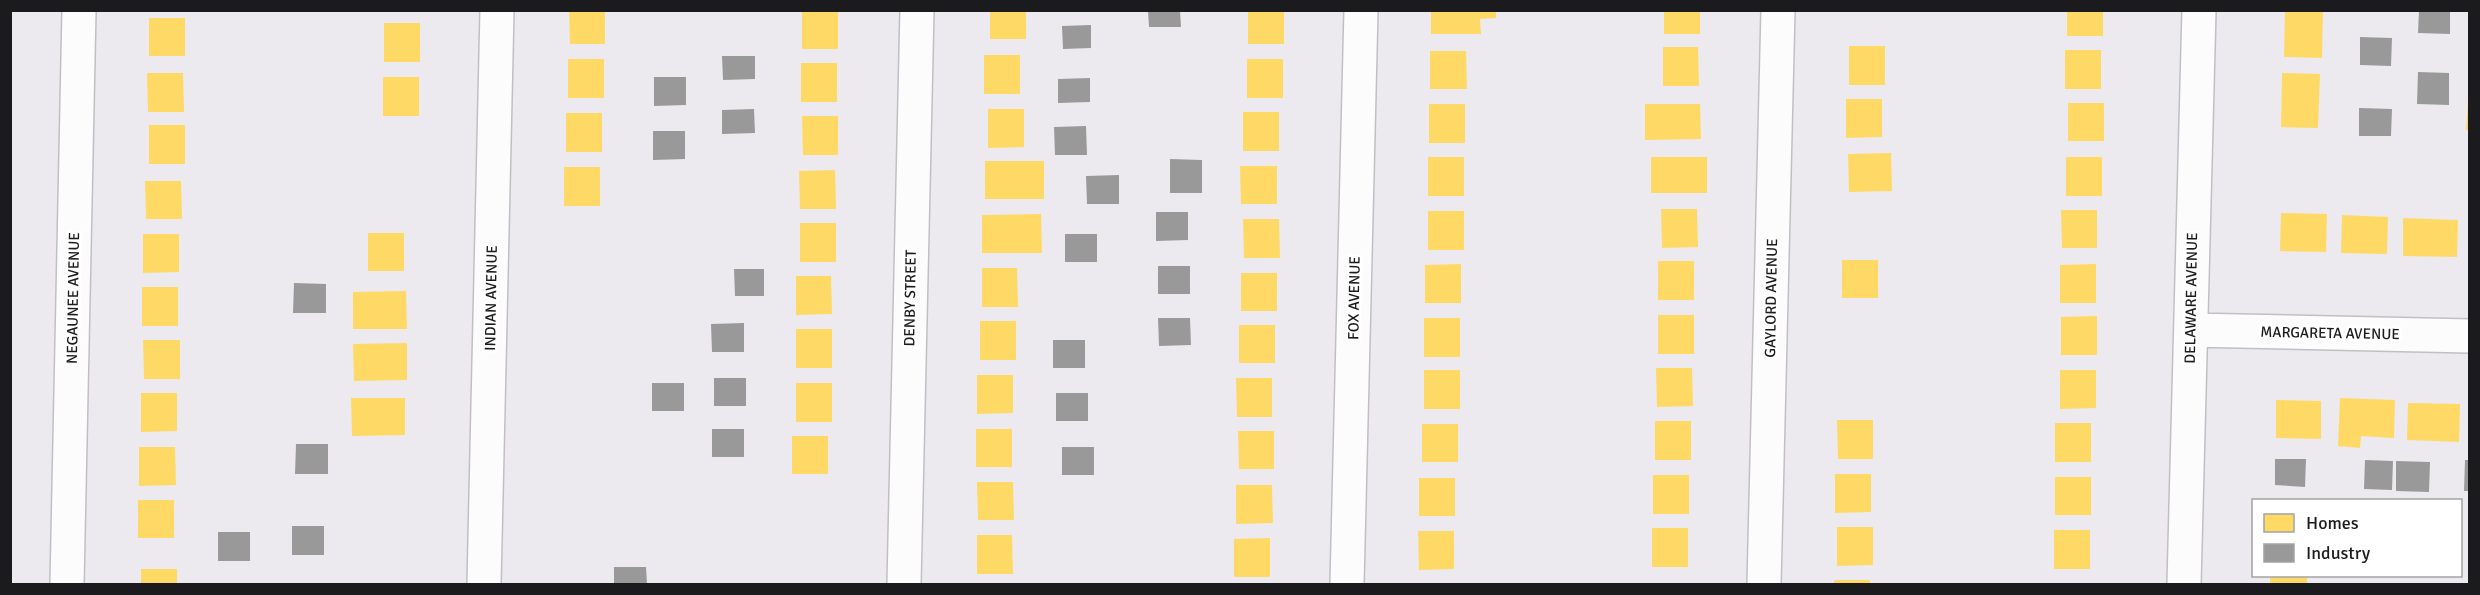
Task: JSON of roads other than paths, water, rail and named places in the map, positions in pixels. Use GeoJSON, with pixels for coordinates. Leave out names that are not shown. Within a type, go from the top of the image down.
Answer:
{"type":"FeatureCollection","features":[{"type":"Feature","properties":{"kind":"street","name":"NEGAUNEE AVENUE"},"geometry":{"type":"LineString","coordinates":[[67,585],[79,10]]}},
{"type":"Feature","properties":{"kind":"street","name":"INDIAN AVENUE"},"geometry":{"type":"LineString","coordinates":[[484,585],[497,10]]}},
{"type":"Feature","properties":{"kind":"street","name":"DENBY STREET"},"geometry":{"type":"LineString","coordinates":[[904,585],[917,10]]}},
{"type":"Feature","properties":{"kind":"street","name":"FOX AVENUE"},"geometry":{"type":"LineString","coordinates":[[1347,585],[1361,10]]}},
{"type":"Feature","properties":{"kind":"street","name":"GAYLORD AVENUE"},"geometry":{"type":"LineString","coordinates":[[1764,585],[1778,10]]}},
{"type":"Feature","properties":{"kind":"street","name":"DELAWARE AVENUE"},"geometry":{"type":"LineString","coordinates":[[2184,585],[2199,10]]}},
{"type":"Feature","properties":{"kind":"street","name":"MARGARETA AVENUE"},"geometry":{"type":"LineString","coordinates":[[2191,330],[2469,336]]}}]}
